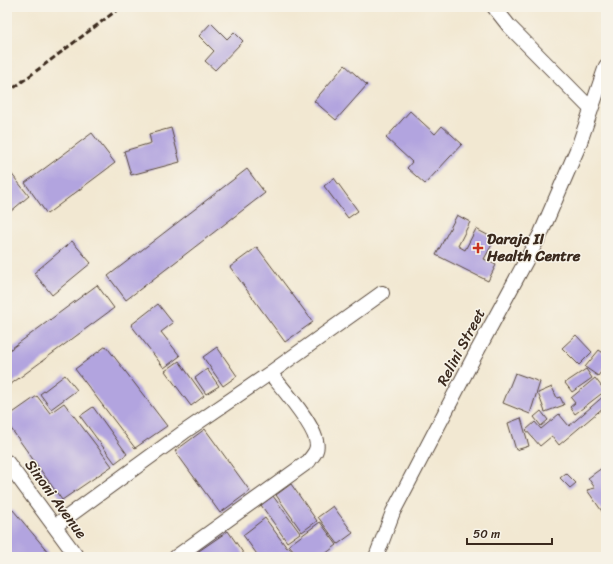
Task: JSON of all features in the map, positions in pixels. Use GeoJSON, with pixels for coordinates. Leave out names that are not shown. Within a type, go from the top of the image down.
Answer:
{"type":"FeatureCollection","features":[{"type":"Feature","properties":{"kind":"street"},"geometry":{"type":"LineString","coordinates":[[494,7],[509,26],[591,109]]}},
{"type":"Feature","properties":{"kind":"street","name":"Relini Street"},"geometry":{"type":"LineString","coordinates":[[376,557],[393,512],[541,233],[578,149],[606,66]]}},
{"type":"Feature","properties":{"kind":"street"},"geometry":{"type":"LineString","coordinates":[[55,526],[184,432],[382,294]]}},
{"type":"Feature","properties":{"kind":"street"},"geometry":{"type":"LineString","coordinates":[[176,557],[309,461],[317,449],[316,439],[307,420],[270,373]]}},
{"type":"Feature","properties":{"kind":"street","name":"Sinoni Avenue"},"geometry":{"type":"LineString","coordinates":[[7,462],[77,557]]}},
{"type":"Feature","properties":{"kind":"building"},"geometry":{"type":"Polygon","coordinates":[[[211,23],[227,39],[234,32],[243,41],[215,70],[205,61],[214,51],[199,36],[211,23]]]}},
{"type":"Feature","properties":{"kind":"building"},"geometry":{"type":"Polygon","coordinates":[[[345,65],[367,85],[336,120],[314,101],[345,65]]]}},
{"type":"Feature","properties":{"kind":"building"},"geometry":{"type":"Polygon","coordinates":[[[410,111],[435,134],[442,126],[462,144],[425,184],[407,168],[412,162],[386,138],[410,111]]]}},
{"type":"Feature","properties":{"kind":"building"},"geometry":{"type":"Polygon","coordinates":[[[171,128],[180,162],[131,175],[124,151],[151,143],[149,134],[171,128]]]}},
{"type":"Feature","properties":{"kind":"building"},"geometry":{"type":"Polygon","coordinates":[[[92,133],[115,163],[47,214],[25,183],[92,133]]]}},
{"type":"Feature","properties":{"kind":"building"},"geometry":{"type":"Polygon","coordinates":[[[247,169],[265,193],[126,300],[108,276],[247,169]]]}},
{"type":"Feature","properties":{"kind":"building"},"geometry":{"type":"Polygon","coordinates":[[[10,172],[29,196],[10,212],[7,207],[7,175],[10,172]]]}},
{"type":"Feature","properties":{"kind":"building"},"geometry":{"type":"Polygon","coordinates":[[[334,178],[358,211],[348,218],[324,186],[334,178]]]}},
{"type":"Feature","properties":{"kind":"building","name":"Daraja II Health Centre"},"geometry":{"type":"Polygon","coordinates":[[[457,215],[470,222],[458,246],[465,250],[476,229],[495,239],[484,259],[496,265],[488,281],[436,255],[457,215]]]}},
{"type":"Feature","properties":{"kind":"building"},"geometry":{"type":"Polygon","coordinates":[[[72,241],[91,263],[52,295],[34,273],[72,241]]]}},
{"type":"Feature","properties":{"kind":"building"},"geometry":{"type":"Polygon","coordinates":[[[257,247],[313,322],[285,342],[230,267],[257,247]]]}},
{"type":"Feature","properties":{"kind":"building"},"geometry":{"type":"Polygon","coordinates":[[[97,285],[114,308],[7,387],[7,349],[8,351],[97,285]]]}},
{"type":"Feature","properties":{"kind":"building"},"geometry":{"type":"Polygon","coordinates":[[[158,304],[173,323],[161,332],[180,356],[164,368],[131,325],[158,304]]]}},
{"type":"Feature","properties":{"kind":"building"},"geometry":{"type":"Polygon","coordinates":[[[576,335],[592,352],[579,365],[562,348],[576,335]]]}},
{"type":"Feature","properties":{"kind":"building"},"geometry":{"type":"Polygon","coordinates":[[[106,346],[167,426],[135,448],[75,369],[106,346]]]}},
{"type":"Feature","properties":{"kind":"building"},"geometry":{"type":"Polygon","coordinates":[[[217,347],[237,376],[223,386],[203,357],[217,347]]]}},
{"type":"Feature","properties":{"kind":"building"},"geometry":{"type":"Polygon","coordinates":[[[599,350],[606,355],[606,365],[598,376],[585,367],[599,350]]]}},
{"type":"Feature","properties":{"kind":"building"},"geometry":{"type":"Polygon","coordinates":[[[179,361],[204,396],[191,406],[165,371],[179,361]]]}},
{"type":"Feature","properties":{"kind":"building"},"geometry":{"type":"Polygon","coordinates":[[[207,369],[219,386],[206,394],[195,378],[207,369]]]}},
{"type":"Feature","properties":{"kind":"building"},"geometry":{"type":"Polygon","coordinates":[[[586,369],[592,378],[572,392],[565,383],[586,369]]]}},
{"type":"Feature","properties":{"kind":"building"},"geometry":{"type":"Polygon","coordinates":[[[515,373],[540,382],[530,414],[503,403],[515,373]]]}},
{"type":"Feature","properties":{"kind":"building"},"geometry":{"type":"Polygon","coordinates":[[[65,375],[77,390],[51,409],[40,394],[65,375]]]}},
{"type":"Feature","properties":{"kind":"building"},"geometry":{"type":"Polygon","coordinates":[[[595,378],[605,391],[575,414],[570,407],[575,403],[571,398],[595,378]]]}},
{"type":"Feature","properties":{"kind":"building"},"geometry":{"type":"Polygon","coordinates":[[[552,387],[557,398],[560,397],[564,405],[545,412],[538,393],[552,387]]]}},
{"type":"Feature","properties":{"kind":"building"},"geometry":{"type":"Polygon","coordinates":[[[606,394],[606,410],[604,407],[559,445],[552,436],[540,446],[526,430],[535,422],[541,429],[559,414],[569,426],[606,394]]]}},
{"type":"Feature","properties":{"kind":"building"},"geometry":{"type":"Polygon","coordinates":[[[37,396],[50,413],[64,403],[112,466],[62,500],[7,423],[7,417],[37,396]]]}},
{"type":"Feature","properties":{"kind":"building"},"geometry":{"type":"Polygon","coordinates":[[[93,407],[127,454],[115,463],[80,416],[93,407]]]}},
{"type":"Feature","properties":{"kind":"building"},"geometry":{"type":"Polygon","coordinates":[[[541,411],[548,420],[541,426],[534,417],[541,411]]]}},
{"type":"Feature","properties":{"kind":"building"},"geometry":{"type":"Polygon","coordinates":[[[521,418],[529,446],[516,450],[508,423],[521,418]]]}},
{"type":"Feature","properties":{"kind":"building"},"geometry":{"type":"Polygon","coordinates":[[[205,429],[250,491],[220,513],[175,451],[205,429]]]}},
{"type":"Feature","properties":{"kind":"building"},"geometry":{"type":"Polygon","coordinates":[[[606,465],[606,487],[604,490],[606,489],[606,517],[587,490],[595,488],[588,478],[606,465]]]}},
{"type":"Feature","properties":{"kind":"building"},"geometry":{"type":"Polygon","coordinates":[[[566,473],[576,483],[570,488],[560,478],[566,473]]]}},
{"type":"Feature","properties":{"kind":"building"},"geometry":{"type":"Polygon","coordinates":[[[291,484],[317,521],[302,532],[276,495],[291,484]]]}},
{"type":"Feature","properties":{"kind":"building"},"geometry":{"type":"Polygon","coordinates":[[[273,496],[300,533],[287,542],[261,505],[273,496]]]}},
{"type":"Feature","properties":{"kind":"building"},"geometry":{"type":"Polygon","coordinates":[[[333,506],[353,533],[338,544],[318,517],[333,506]]]}},
{"type":"Feature","properties":{"kind":"building"},"geometry":{"type":"Polygon","coordinates":[[[13,510],[49,553],[43,557],[7,557],[7,514],[13,510]]]}},
{"type":"Feature","properties":{"kind":"building"},"geometry":{"type":"Polygon","coordinates":[[[265,518],[287,548],[289,547],[297,557],[259,557],[243,535],[265,518]]]}},
{"type":"Feature","properties":{"kind":"building"},"geometry":{"type":"Polygon","coordinates":[[[320,522],[337,545],[321,557],[299,557],[289,545],[320,522]]]}},
{"type":"Feature","properties":{"kind":"building"},"geometry":{"type":"Polygon","coordinates":[[[228,531],[246,557],[199,557],[196,553],[228,531]]]}},
{"type":"Feature","properties":{"kind":"railway"},"geometry":{"type":"LineString","coordinates":[[7,93],[121,7]]}},
{"type":"Feature","properties":{"kind":"place","name":"Daraja II Health Centre"},"geometry":{"type":"Point","coordinates":[478,248]}}]}
